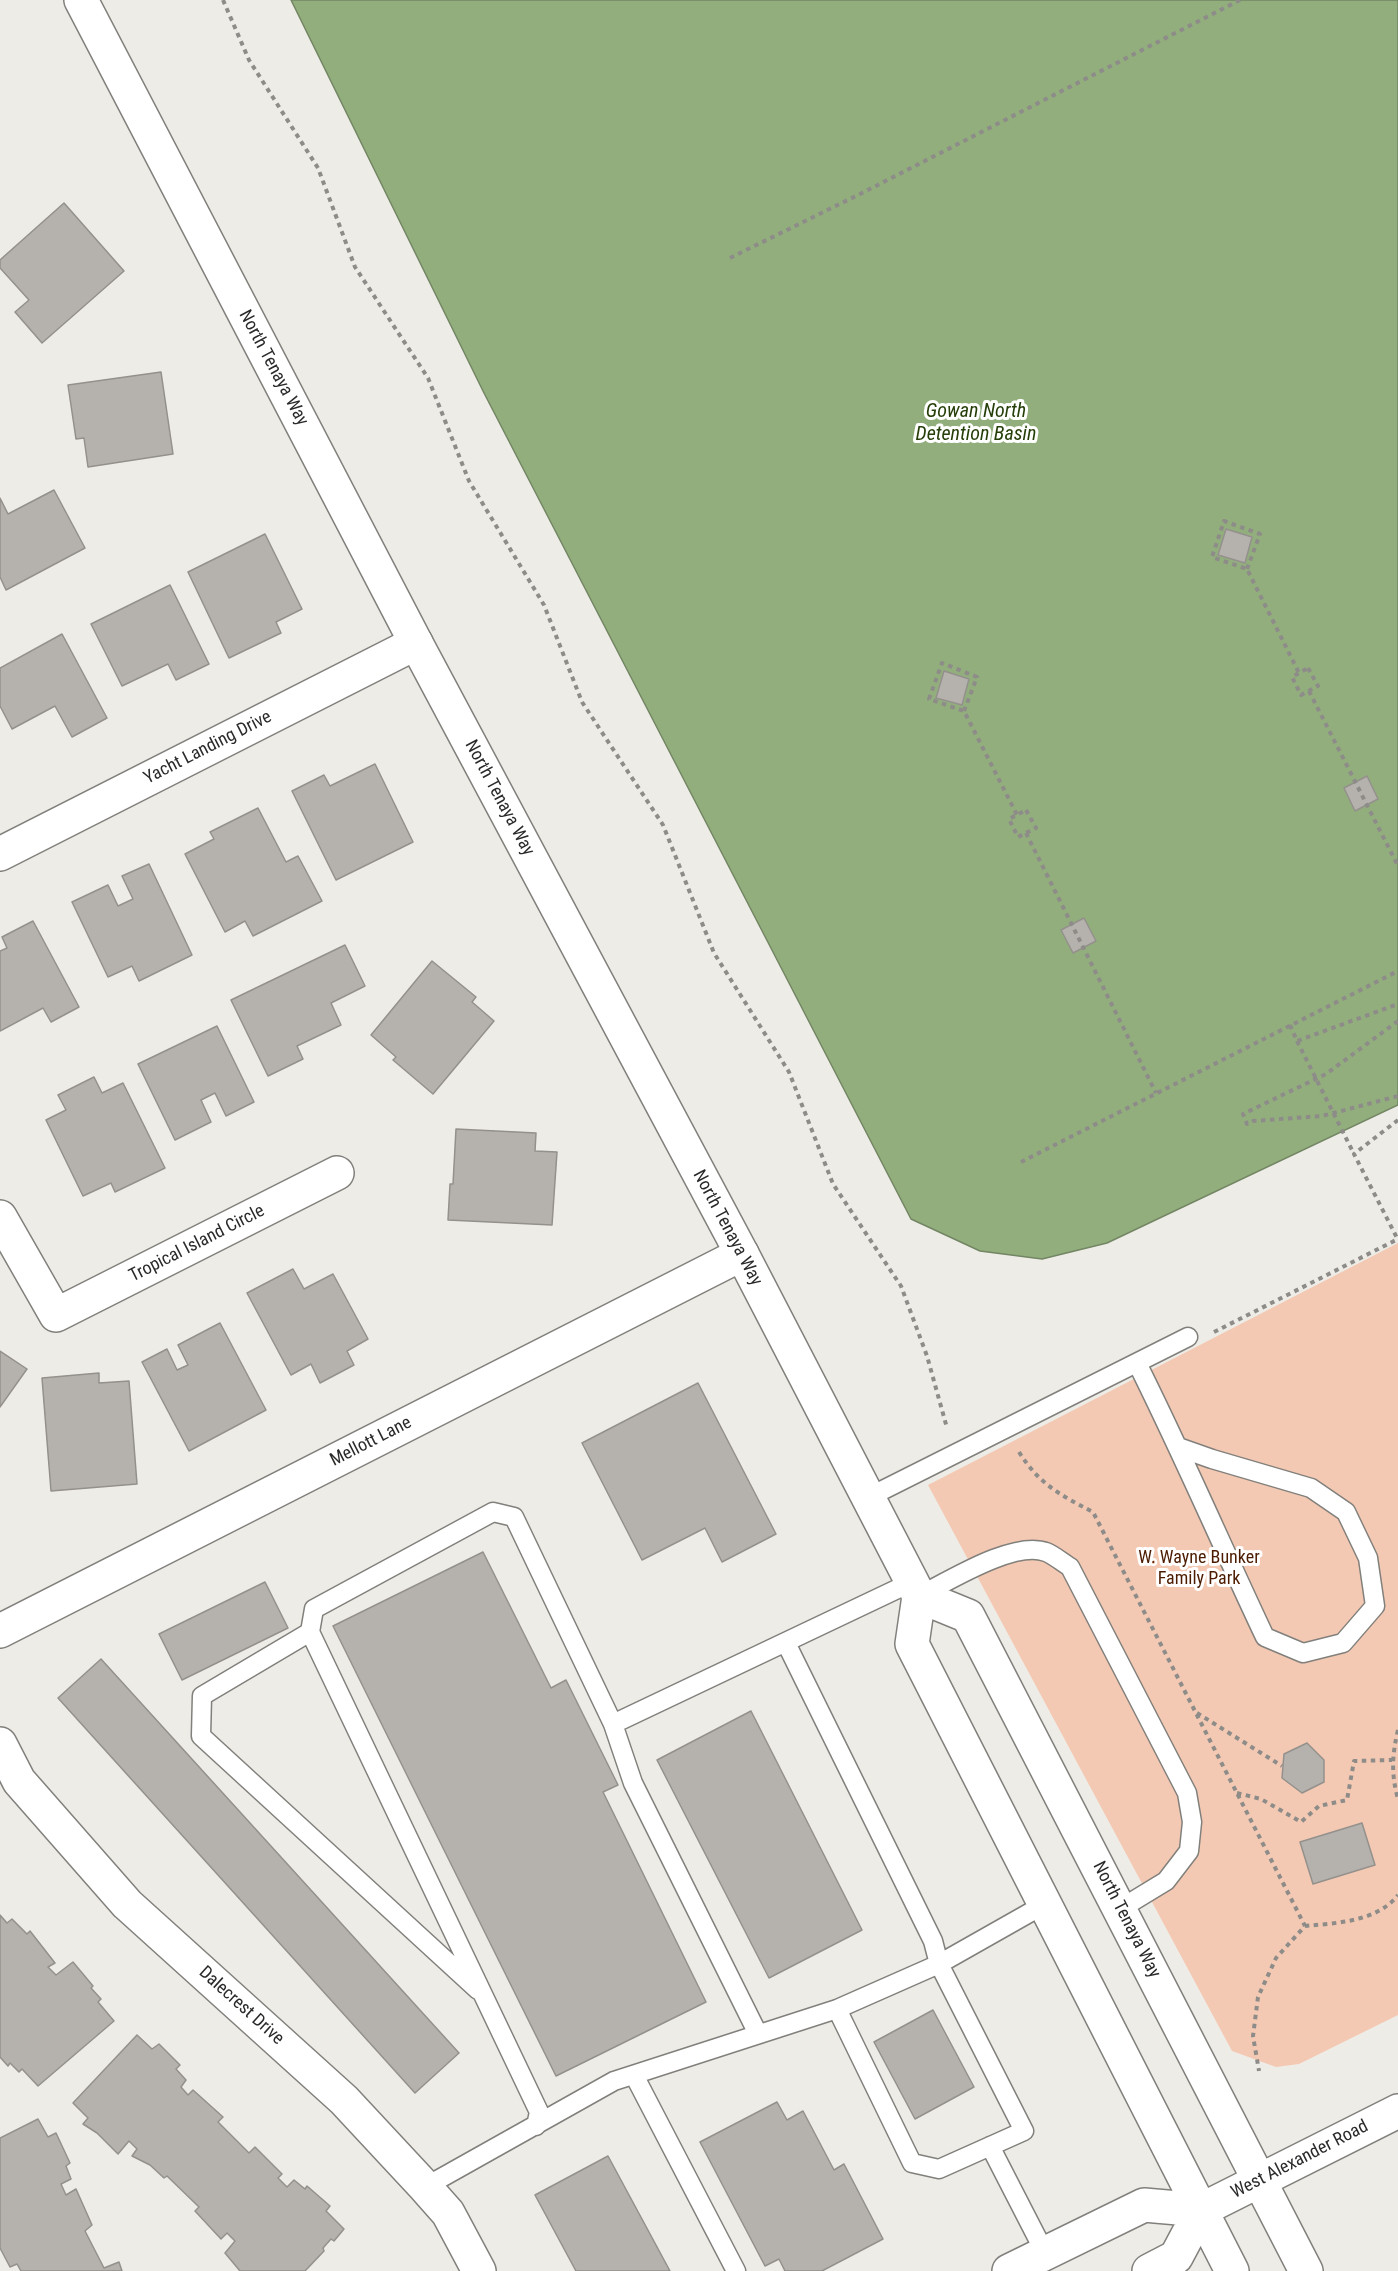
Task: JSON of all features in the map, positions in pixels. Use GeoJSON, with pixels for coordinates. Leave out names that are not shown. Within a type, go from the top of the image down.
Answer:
{"type":"FeatureCollection","features":[{"type":"Feature","properties":{"kind":"main road","name":"North Tenaya Way"},"geometry":{"type":"LineString","coordinates":[[81,0],[416,643],[742,1254],[916,1589],[968,1616],[1306,2271]]}},
{"type":"Feature","properties":{"kind":"main road","name":"Yacht Landing Drive"},"geometry":{"type":"LineString","coordinates":[[0,854],[416,643]]}},
{"type":"Feature","properties":{"kind":"main road","name":"Tropical Island Circle"},"geometry":{"type":"LineString","coordinates":[[0,1217],[56,1315],[337,1173]]}},
{"type":"Feature","properties":{"kind":"main road","name":"Mellott Lane"},"geometry":{"type":"LineString","coordinates":[[0,1631],[742,1254]]}},
{"type":"Feature","properties":{"kind":"main road"},"geometry":{"type":"LineString","coordinates":[[916,1589],[912,1644],[1232,2271]]}},
{"type":"Feature","properties":{"kind":"main road","name":"Dalecrest Drive"},"geometry":{"type":"LineString","coordinates":[[0,1744],[19,1781],[127,1904],[344,2100],[425,2187],[448,2213],[479,2271]]}},
{"type":"Feature","properties":{"kind":"main road","name":"West Alexander Road"},"geometry":{"type":"LineString","coordinates":[[1201,2210],[1398,2111]]}},
{"type":"Feature","properties":{"kind":"main road"},"geometry":{"type":"LineString","coordinates":[[1009,2271],[1144,2205],[1201,2210]]}},
{"type":"Feature","properties":{"kind":"main road"},"geometry":{"type":"LineString","coordinates":[[1149,2271],[1176,2257],[1201,2210]]}},
{"type":"Feature","properties":{"kind":"lane"},"geometry":{"type":"LineString","coordinates":[[868,1497],[1188,1337]]}},
{"type":"Feature","properties":{"kind":"lane"},"geometry":{"type":"LineString","coordinates":[[1137,1363],[1265,1637],[1303,1653],[1343,1643],[1375,1606],[1368,1558],[1346,1512],[1311,1488],[1178,1447]]}},
{"type":"Feature","properties":{"kind":"lane"},"geometry":{"type":"LineString","coordinates":[[536,2126],[539,2112],[310,1632],[314,1609],[493,1512],[514,1517],[613,1724],[633,1783],[759,2034]]}},
{"type":"Feature","properties":{"kind":"lane"},"geometry":{"type":"LineString","coordinates":[[613,1724],[786,1642],[916,1589],[1001,1556],[1028,1549],[1046,1552],[1070,1567],[1187,1793],[1192,1822],[1189,1851],[1166,1881],[1120,1909]]}},
{"type":"Feature","properties":{"kind":"lane"},"geometry":{"type":"LineString","coordinates":[[310,1632],[202,1696],[201,1736],[484,1996]]}},
{"type":"Feature","properties":{"kind":"lane"},"geometry":{"type":"LineString","coordinates":[[786,1642],[933,1941],[939,1964],[1024,2131],[939,2169],[912,2163],[837,2009]]}},
{"type":"Feature","properties":{"kind":"lane"},"geometry":{"type":"LineString","coordinates":[[425,2187],[614,2081],[837,2009],[939,1964],[1045,1904]]}},
{"type":"Feature","properties":{"kind":"lane"},"geometry":{"type":"LineString","coordinates":[[634,2075],[736,2271]]}},
{"type":"Feature","properties":{"kind":"lane"},"geometry":{"type":"LineString","coordinates":[[990,2146],[1045,2253]]}},
{"type":"Feature","properties":{"kind":"path"},"geometry":{"type":"LineString","coordinates":[[223,0],[249,60],[318,168],[355,267],[428,378],[469,481],[544,604],[582,702],[663,825],[714,953],[789,1072],[833,1184],[901,1286],[927,1356],[950,1438]]}},
{"type":"Feature","properties":{"kind":"path"},"geometry":{"type":"LineString","coordinates":[[730,258],[1240,0]]}},
{"type":"Feature","properties":{"kind":"path"},"geometry":{"type":"LineString","coordinates":[[1247,569],[1260,534],[1224,521],[1212,557],[1247,569],[1299,673]]}},
{"type":"Feature","properties":{"kind":"path"},"geometry":{"type":"LineString","coordinates":[[964,711],[977,677],[942,663],[929,699],[964,711],[1017,815]]}},
{"type":"Feature","properties":{"kind":"path"},"geometry":{"type":"LineString","coordinates":[[1308,668],[1318,686],[1301,695],[1292,677],[1299,673],[1308,668]]}},
{"type":"Feature","properties":{"kind":"path"},"geometry":{"type":"LineString","coordinates":[[1309,691],[1398,866]]}},
{"type":"Feature","properties":{"kind":"path"},"geometry":{"type":"LineString","coordinates":[[1026,810],[1035,828],[1018,837],[1009,819],[1017,815],[1026,810]]}},
{"type":"Feature","properties":{"kind":"path"},"geometry":{"type":"LineString","coordinates":[[1026,833],[1156,1093]]}},
{"type":"Feature","properties":{"kind":"path"},"geometry":{"type":"LineString","coordinates":[[1021,1162],[1398,971]]}},
{"type":"Feature","properties":{"kind":"path"},"geometry":{"type":"LineString","coordinates":[[1298,1041],[1398,1004]]}},
{"type":"Feature","properties":{"kind":"path"},"geometry":{"type":"LineString","coordinates":[[1398,1021],[1326,1074],[1243,1114],[1247,1124],[1253,1121],[1333,1113],[1398,1096]]}},
{"type":"Feature","properties":{"kind":"path"},"geometry":{"type":"LineString","coordinates":[[1188,1337],[1193,1343],[1398,1239],[1290,1025]]}},
{"type":"Feature","properties":{"kind":"path"},"geometry":{"type":"LineString","coordinates":[[1354,1154],[1398,1120]]}},
{"type":"Feature","properties":{"kind":"path"},"geometry":{"type":"LineString","coordinates":[[1196,1713],[1282,1766]]}},
{"type":"Feature","properties":{"kind":"path"},"geometry":{"type":"LineString","coordinates":[[1398,1730],[1392,1761],[1393,1780],[1398,1799]]}},
{"type":"Feature","properties":{"kind":"path"},"geometry":{"type":"LineString","coordinates":[[1237,1793],[1261,1799],[1301,1822],[1319,1806],[1347,1800],[1354,1761],[1392,1761]]}},
{"type":"Feature","properties":{"kind":"path"},"geometry":{"type":"LineString","coordinates":[[1305,1926],[1371,1916],[1393,1902],[1398,1895]]}},
{"type":"Feature","properties":{"kind":"green space","name":"W. Wayne Bunker Family Park"},"geometry":{"type":"Polygon","coordinates":[[[1398,1243],[1398,2015],[1299,2064],[1276,2067],[1232,2051],[928,1485],[1398,1243]]]}},
{"type":"Feature","properties":{"kind":"water","name":"Gowan North Detention Basin"},"geometry":{"type":"Polygon","coordinates":[[[291,0],[1398,0],[1398,1105],[1107,1243],[1042,1259],[980,1251],[911,1219],[484,393],[291,0]]]}},
{"type":"Feature","properties":{"kind":"building"},"geometry":{"type":"Polygon","coordinates":[[[64,203],[124,271],[42,343],[15,312],[29,300],[0,268],[0,260],[64,203]]]}},
{"type":"Feature","properties":{"kind":"building"},"geometry":{"type":"Polygon","coordinates":[[[161,372],[173,454],[88,467],[84,438],[76,439],[68,385],[161,372]]]}},
{"type":"Feature","properties":{"kind":"building"},"geometry":{"type":"Polygon","coordinates":[[[54,490],[85,548],[6,590],[0,577],[0,498],[8,514],[54,490]]]}},
{"type":"Feature","properties":{"kind":"building"},"geometry":{"type":"Polygon","coordinates":[[[1226,529],[1252,537],[1245,563],[1218,555],[1226,529]]]}},
{"type":"Feature","properties":{"kind":"building"},"geometry":{"type":"Polygon","coordinates":[[[265,534],[302,609],[276,622],[281,633],[229,658],[188,572],[265,534]]]}},
{"type":"Feature","properties":{"kind":"building"},"geometry":{"type":"Polygon","coordinates":[[[170,585],[209,664],[176,680],[168,664],[122,686],[91,624],[170,585]]]}},
{"type":"Feature","properties":{"kind":"building"},"geometry":{"type":"Polygon","coordinates":[[[62,634],[107,718],[72,737],[55,706],[12,729],[0,706],[0,668],[62,634]]]}},
{"type":"Feature","properties":{"kind":"building"},"geometry":{"type":"Polygon","coordinates":[[[944,671],[969,679],[962,705],[936,698],[944,671]]]}},
{"type":"Feature","properties":{"kind":"building"},"geometry":{"type":"Polygon","coordinates":[[[375,764],[413,842],[336,880],[292,791],[324,775],[330,786],[375,764]]]}},
{"type":"Feature","properties":{"kind":"building"},"geometry":{"type":"Polygon","coordinates":[[[1367,776],[1378,799],[1355,811],[1344,788],[1367,776]]]}},
{"type":"Feature","properties":{"kind":"building"},"geometry":{"type":"Polygon","coordinates":[[[258,808],[286,862],[298,856],[322,901],[253,936],[245,921],[225,932],[185,854],[214,839],[210,832],[258,808]]]}},
{"type":"Feature","properties":{"kind":"building"},"geometry":{"type":"Polygon","coordinates":[[[149,864],[192,955],[139,981],[132,966],[108,977],[72,902],[108,885],[118,906],[133,899],[122,876],[149,864]]]}},
{"type":"Feature","properties":{"kind":"building"},"geometry":{"type":"Polygon","coordinates":[[[1084,918],[1096,941],[1073,953],[1061,930],[1084,918]]]}},
{"type":"Feature","properties":{"kind":"building"},"geometry":{"type":"Polygon","coordinates":[[[33,921],[79,1007],[51,1022],[43,1008],[0,1031],[0,951],[7,948],[2,937],[33,921]]]}},
{"type":"Feature","properties":{"kind":"building"},"geometry":{"type":"Polygon","coordinates":[[[345,945],[365,986],[331,1003],[341,1025],[297,1046],[303,1059],[268,1076],[231,1000],[345,945]]]}},
{"type":"Feature","properties":{"kind":"building"},"geometry":{"type":"Polygon","coordinates":[[[432,961],[476,997],[472,1002],[494,1021],[433,1094],[393,1060],[396,1057],[371,1035],[432,961]]]}},
{"type":"Feature","properties":{"kind":"building"},"geometry":{"type":"Polygon","coordinates":[[[217,1026],[254,1102],[226,1116],[215,1093],[201,1100],[211,1122],[175,1140],[138,1064],[217,1026]]]}},
{"type":"Feature","properties":{"kind":"building"},"geometry":{"type":"Polygon","coordinates":[[[94,1077],[102,1093],[123,1083],[165,1168],[115,1192],[111,1183],[83,1196],[46,1120],[66,1110],[58,1095],[94,1077]]]}},
{"type":"Feature","properties":{"kind":"building"},"geometry":{"type":"Polygon","coordinates":[[[456,1129],[536,1133],[535,1151],[557,1152],[552,1225],[448,1220],[450,1184],[453,1184],[456,1129]]]}},
{"type":"Feature","properties":{"kind":"building"},"geometry":{"type":"Polygon","coordinates":[[[293,1269],[304,1289],[333,1274],[368,1339],[347,1351],[354,1365],[320,1383],[311,1364],[291,1375],[247,1293],[293,1269]]]}},
{"type":"Feature","properties":{"kind":"building"},"geometry":{"type":"Polygon","coordinates":[[[220,1323],[266,1410],[189,1451],[142,1362],[167,1349],[177,1370],[188,1365],[178,1345],[220,1323]]]}},
{"type":"Feature","properties":{"kind":"building"},"geometry":{"type":"Polygon","coordinates":[[[0,1351],[27,1369],[0,1407],[0,1351]]]}},
{"type":"Feature","properties":{"kind":"building"},"geometry":{"type":"Polygon","coordinates":[[[99,1373],[99,1383],[129,1381],[137,1484],[51,1491],[42,1378],[99,1373]]]}},
{"type":"Feature","properties":{"kind":"building"},"geometry":{"type":"Polygon","coordinates":[[[698,1383],[776,1534],[722,1562],[705,1528],[642,1560],[582,1443],[698,1383]]]}},
{"type":"Feature","properties":{"kind":"building"},"geometry":{"type":"Polygon","coordinates":[[[483,1552],[551,1688],[566,1680],[618,1785],[603,1792],[706,2002],[556,2076],[333,1626],[483,1552]]]}},
{"type":"Feature","properties":{"kind":"building"},"geometry":{"type":"Polygon","coordinates":[[[265,1582],[288,1628],[182,1680],[159,1634],[265,1582]]]}},
{"type":"Feature","properties":{"kind":"building"},"geometry":{"type":"Polygon","coordinates":[[[101,1659],[459,2053],[415,2093],[58,1698],[101,1659]]]}},
{"type":"Feature","properties":{"kind":"building"},"geometry":{"type":"Polygon","coordinates":[[[751,1711],[862,1930],[769,1978],[657,1760],[751,1711]]]}},
{"type":"Feature","properties":{"kind":"building"},"geometry":{"type":"Polygon","coordinates":[[[1307,1743],[1324,1760],[1324,1782],[1302,1793],[1282,1778],[1284,1754],[1307,1743]]]}},
{"type":"Feature","properties":{"kind":"building"},"geometry":{"type":"Polygon","coordinates":[[[1362,1823],[1375,1865],[1313,1884],[1300,1842],[1362,1823]]]}},
{"type":"Feature","properties":{"kind":"building"},"geometry":{"type":"Polygon","coordinates":[[[0,1915],[7,1923],[12,1919],[27,1934],[30,1931],[55,1963],[48,1967],[56,1975],[73,1962],[93,1986],[91,1988],[101,1999],[98,2002],[114,2021],[38,2086],[22,2069],[19,2072],[10,2063],[8,2066],[0,2057],[0,1915]]]}},
{"type":"Feature","properties":{"kind":"building"},"geometry":{"type":"Polygon","coordinates":[[[933,2010],[974,2087],[915,2119],[874,2042],[933,2010]]]}},
{"type":"Feature","properties":{"kind":"building"},"geometry":{"type":"Polygon","coordinates":[[[137,2035],[152,2049],[159,2044],[180,2065],[176,2069],[186,2080],[181,2087],[188,2095],[193,2090],[223,2117],[218,2122],[249,2153],[255,2147],[282,2174],[278,2178],[287,2187],[294,2180],[305,2189],[307,2186],[330,2206],[326,2211],[344,2229],[334,2241],[331,2239],[323,2248],[324,2251],[305,2271],[240,2271],[225,2253],[235,2241],[227,2233],[221,2239],[195,2211],[199,2207],[167,2176],[164,2178],[150,2165],[132,2156],[137,2149],[129,2141],[118,2154],[97,2133],[83,2124],[88,2118],[73,2103],[137,2035]]]}},
{"type":"Feature","properties":{"kind":"building"},"geometry":{"type":"Polygon","coordinates":[[[777,2102],[787,2120],[803,2111],[834,2170],[844,2164],[883,2239],[822,2271],[785,2271],[779,2259],[765,2266],[700,2142],[777,2102]]]}},
{"type":"Feature","properties":{"kind":"building"},"geometry":{"type":"Polygon","coordinates":[[[38,2119],[48,2137],[56,2133],[70,2163],[66,2166],[71,2179],[61,2184],[66,2195],[76,2189],[92,2225],[85,2231],[104,2268],[119,2262],[122,2271],[21,2271],[17,2264],[10,2267],[0,2248],[0,2138],[38,2119]]]}},
{"type":"Feature","properties":{"kind":"building"},"geometry":{"type":"Polygon","coordinates":[[[608,2156],[670,2271],[576,2271],[535,2195],[608,2156]]]}}]}
